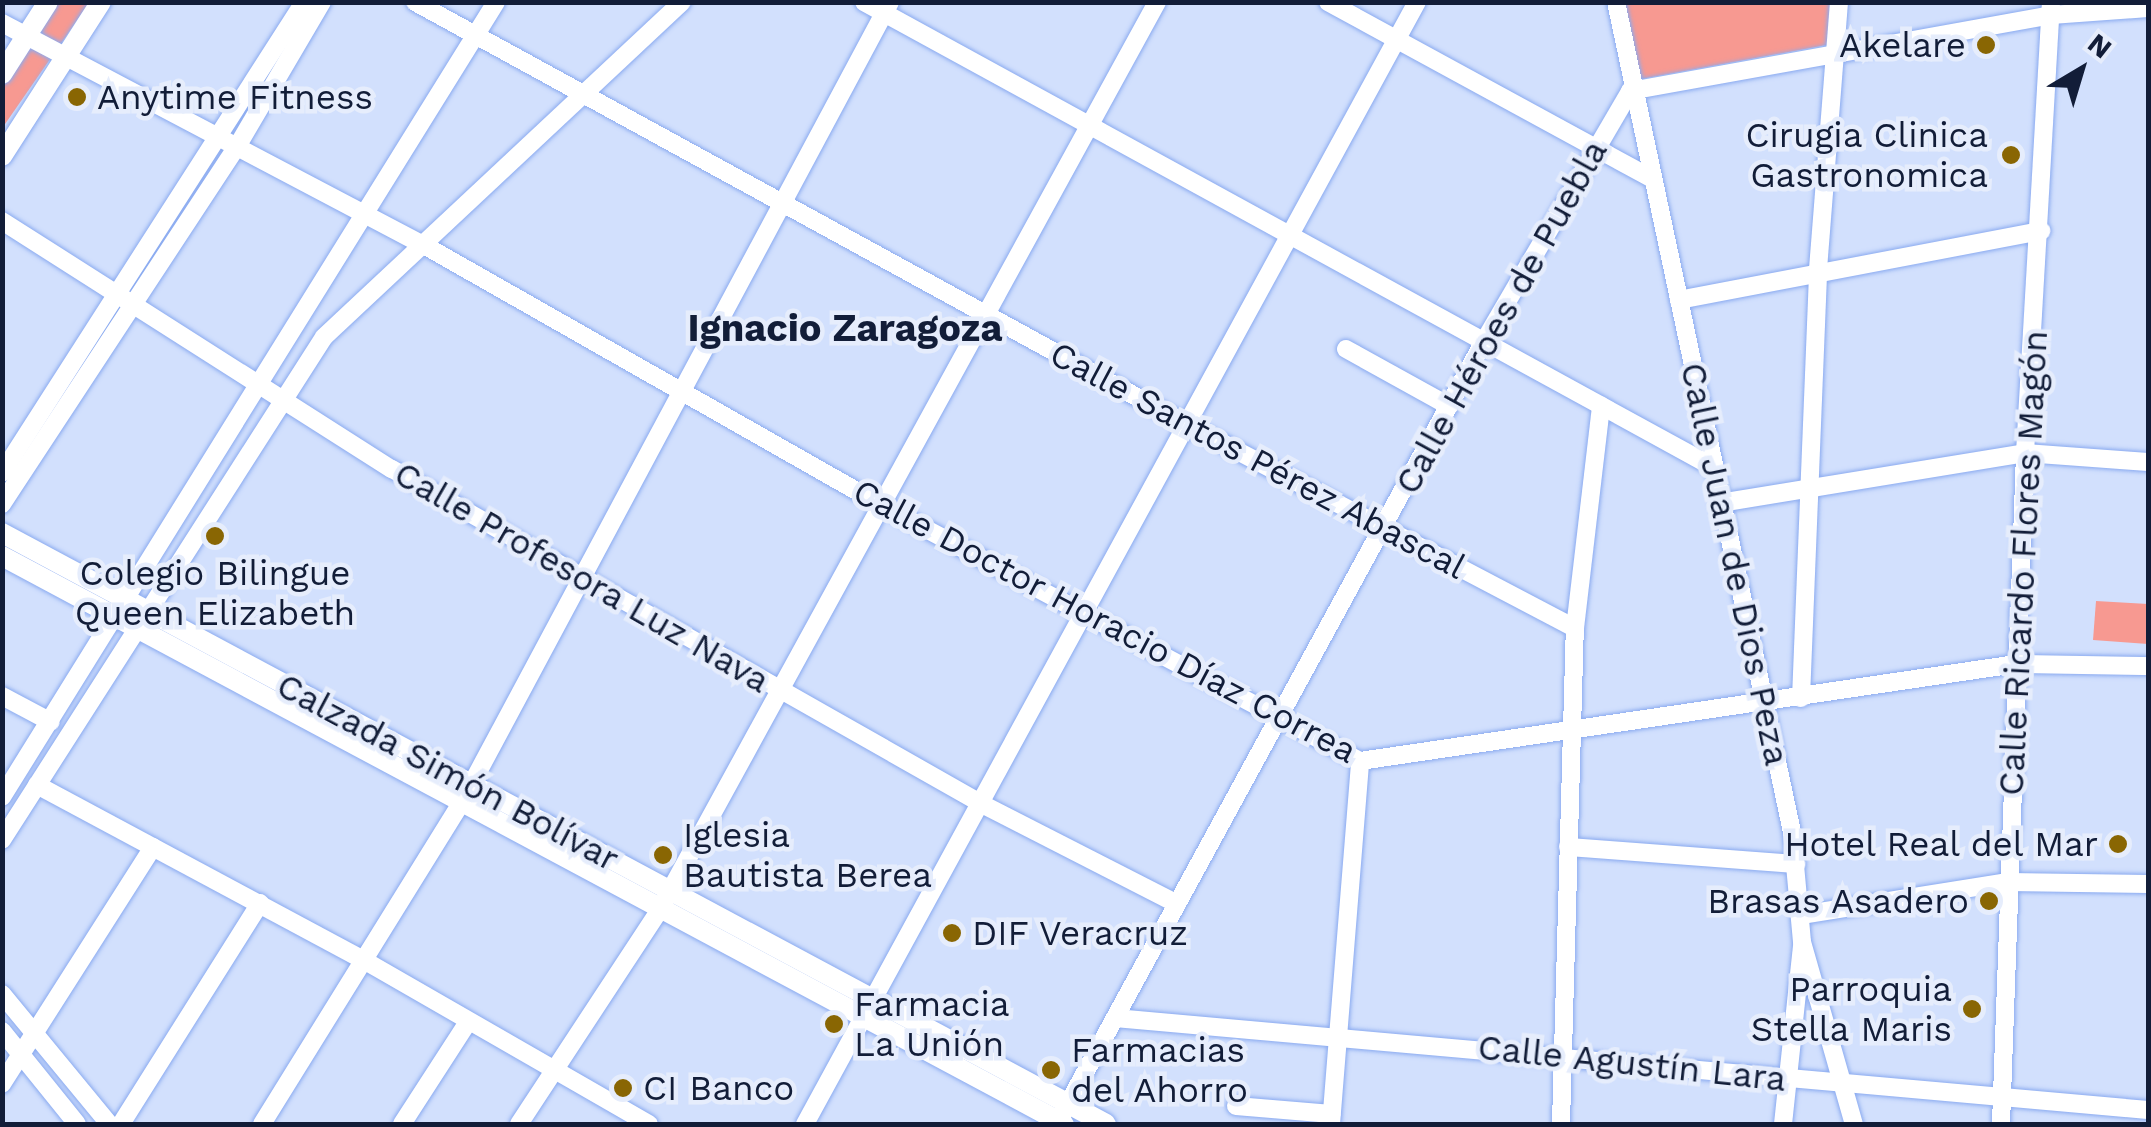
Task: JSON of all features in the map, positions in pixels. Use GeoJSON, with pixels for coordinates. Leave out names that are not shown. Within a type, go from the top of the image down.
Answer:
{"type":"FeatureCollection","features":[{"type":"Feature","properties":{"kind":"main road"},"geometry":{"type":"LineString","coordinates":[[2,74],[48,2]]}},
{"type":"Feature","properties":{"kind":"main road"},"geometry":{"type":"LineString","coordinates":[[2,156],[100,2]]}},
{"type":"Feature","properties":{"kind":"main road","name":"Calzada Simón Bolívar"},"geometry":{"type":"LineString","coordinates":[[2,533],[140,619],[467,793],[670,892],[866,1011],[1062,1119],[1106,1124]]}},
{"type":"Feature","properties":{"kind":"main road","name":"Calzada Simón Bolívar"},"geometry":{"type":"LineString","coordinates":[[2,556],[121,608]]}},
{"type":"Feature","properties":{"kind":"main road","name":"Calzada Simón Bolívar"},"geometry":{"type":"LineString","coordinates":[[467,793],[659,912],[866,1011]]}},
{"type":"Feature","properties":{"kind":"street"},"geometry":{"type":"LineString","coordinates":[[230,141],[304,2]]}},
{"type":"Feature","properties":{"kind":"street"},"geometry":{"type":"LineString","coordinates":[[2,473],[125,298],[322,2]]}},
{"type":"Feature","properties":{"kind":"street","name":"Calle Santos Pérez Abascal"},"geometry":{"type":"LineString","coordinates":[[416,2],[785,199],[1186,424],[1576,628]]}},
{"type":"Feature","properties":{"kind":"street"},"geometry":{"type":"LineString","coordinates":[[2,797],[496,2]]}},
{"type":"Feature","properties":{"kind":"street"},"geometry":{"type":"LineString","coordinates":[[2,840],[280,398],[324,337],[682,2]]}},
{"type":"Feature","properties":{"kind":"street"},"geometry":{"type":"LineString","coordinates":[[864,2],[887,8],[1286,238],[1713,466]]}},
{"type":"Feature","properties":{"kind":"street"},"geometry":{"type":"LineString","coordinates":[[520,1124],[659,912],[1157,2]]}},
{"type":"Feature","properties":{"kind":"street"},"geometry":{"type":"LineString","coordinates":[[1328,2],[1651,178]]}},
{"type":"Feature","properties":{"kind":"street"},"geometry":{"type":"LineString","coordinates":[[805,1124],[1417,2]]}},
{"type":"Feature","properties":{"kind":"street","name":"Calle Juan de Dios Peza"},"geometry":{"type":"LineString","coordinates":[[1616,2],[1630,91],[1766,704],[1796,864],[1802,942],[1854,1124]]}},
{"type":"Feature","properties":{"kind":"street"},"geometry":{"type":"LineString","coordinates":[[1801,698],[1813,486],[1818,269],[1839,2]]}},
{"type":"Feature","properties":{"kind":"street"},"geometry":{"type":"LineString","coordinates":[[262,1124],[367,962],[467,793],[887,8]]}},
{"type":"Feature","properties":{"kind":"street"},"geometry":{"type":"LineString","coordinates":[[1630,91],[1837,55],[2051,9],[2148,8]]}},
{"type":"Feature","properties":{"kind":"street","name":"Calle Ricardo Flores Magón"},"geometry":{"type":"LineString","coordinates":[[2002,1124],[2025,453],[2051,9]]}},
{"type":"Feature","properties":{"kind":"street","name":"Calle Doctor Horacio Díaz Correa"},"geometry":{"type":"LineString","coordinates":[[2,23],[422,244],[883,506],[1360,762],[1570,735],[2016,664],[2148,666]]}},
{"type":"Feature","properties":{"kind":"street","name":"Calle Héroes de Puebla"},"geometry":{"type":"LineString","coordinates":[[1062,1119],[1177,904],[1284,718],[1483,343],[1630,91]]}},
{"type":"Feature","properties":{"kind":"street","name":"Calle Profesora Luz Nava"},"geometry":{"type":"LineString","coordinates":[[2,222],[280,398],[582,577],[982,804],[1177,904]]}},
{"type":"Feature","properties":{"kind":"street"},"geometry":{"type":"LineString","coordinates":[[1679,300],[1818,269],[2041,230]]}},
{"type":"Feature","properties":{"kind":"street"},"geometry":{"type":"LineString","coordinates":[[2,504],[125,298]]}},
{"type":"Feature","properties":{"kind":"street"},"geometry":{"type":"LineString","coordinates":[[298,320],[324,337]]}},
{"type":"Feature","properties":{"kind":"street"},"geometry":{"type":"LineString","coordinates":[[1346,350],[1449,406]]}},
{"type":"Feature","properties":{"kind":"street"},"geometry":{"type":"LineString","coordinates":[[1561,1124],[1576,628],[1602,406]]}},
{"type":"Feature","properties":{"kind":"street"},"geometry":{"type":"LineString","coordinates":[[1720,502],[2025,453],[2148,462]]}},
{"type":"Feature","properties":{"kind":"street"},"geometry":{"type":"LineString","coordinates":[[2,696],[51,722]]}},
{"type":"Feature","properties":{"kind":"street"},"geometry":{"type":"LineString","coordinates":[[1236,1106],[1332,1120],[1360,762]]}},
{"type":"Feature","properties":{"kind":"street"},"geometry":{"type":"LineString","coordinates":[[37,785],[367,962],[555,1069],[638,1122]]}},
{"type":"Feature","properties":{"kind":"street"},"geometry":{"type":"LineString","coordinates":[[2,1084],[153,847]]}},
{"type":"Feature","properties":{"kind":"street"},"geometry":{"type":"LineString","coordinates":[[1568,847],[1796,864]]}},
{"type":"Feature","properties":{"kind":"street"},"geometry":{"type":"LineString","coordinates":[[1800,915],[2008,882],[2148,884]]}},
{"type":"Feature","properties":{"kind":"street"},"geometry":{"type":"LineString","coordinates":[[121,1124],[260,903]]}},
{"type":"Feature","properties":{"kind":"street"},"geometry":{"type":"LineString","coordinates":[[1782,1124],[1802,942]]}},
{"type":"Feature","properties":{"kind":"street"},"geometry":{"type":"LineString","coordinates":[[2,994],[109,1124]]}},
{"type":"Feature","properties":{"kind":"street","name":"Calle Agustín Lara"},"geometry":{"type":"LineString","coordinates":[[1116,1018],[2148,1110]]}},
{"type":"Feature","properties":{"kind":"street"},"geometry":{"type":"LineString","coordinates":[[402,1124],[468,1022]]}},
{"type":"Feature","properties":{"kind":"street"},"geometry":{"type":"LineString","coordinates":[[2,1031],[77,1124]]}},
{"type":"Feature","properties":{"kind":"shaded area"},"geometry":{"type":"Polygon","coordinates":[[[54,3],[89,3],[3,127],[3,88],[54,3]]]}},
{"type":"Feature","properties":{"kind":"shaded area"},"geometry":{"type":"Polygon","coordinates":[[[1624,3],[1832,3],[1832,44],[1641,79],[1624,3]]]}},
{"type":"Feature","properties":{"kind":"shaded area"},"geometry":{"type":"Polygon","coordinates":[[[2096,601],[2148,604],[2148,644],[2093,640],[2096,601]]]}},
{"type":"Feature","properties":{"kind":"place","name":"Akelare"},"geometry":{"type":"Point","coordinates":[1986,45]}},
{"type":"Feature","properties":{"kind":"place","name":"Anytime Fitness"},"geometry":{"type":"Point","coordinates":[77,97]}},
{"type":"Feature","properties":{"kind":"place","name":"Cirugia Clinica Gastronomica"},"geometry":{"type":"Point","coordinates":[2011,155]}},
{"type":"Feature","properties":{"kind":"place","name":"Colegio Bilingue Queen Elizabeth"},"geometry":{"type":"Point","coordinates":[215,536]}},
{"type":"Feature","properties":{"kind":"place","name":"Hotel Real del Mar"},"geometry":{"type":"Point","coordinates":[2118,844]}},
{"type":"Feature","properties":{"kind":"place","name":"Iglesia Bautista Berea"},"geometry":{"type":"Point","coordinates":[663,855]}},
{"type":"Feature","properties":{"kind":"place","name":"Brasas Asadero"},"geometry":{"type":"Point","coordinates":[1989,901]}},
{"type":"Feature","properties":{"kind":"place","name":"DIF Veracruz"},"geometry":{"type":"Point","coordinates":[952,933]}},
{"type":"Feature","properties":{"kind":"place","name":"Parroquia Stella Maris"},"geometry":{"type":"Point","coordinates":[1972,1009]}},
{"type":"Feature","properties":{"kind":"place","name":"Farmacia La Unión"},"geometry":{"type":"Point","coordinates":[834,1024]}},
{"type":"Feature","properties":{"kind":"place","name":"Farmacias del Ahorro"},"geometry":{"type":"Point","coordinates":[1051,1070]}},
{"type":"Feature","properties":{"kind":"place","name":"CI Banco"},"geometry":{"type":"Point","coordinates":[623,1088]}},
{"type":"Feature","properties":{"kind":"district","name":"Ignacio Zaragoza"},"geometry":{"type":"Point","coordinates":[845,329]}}]}
